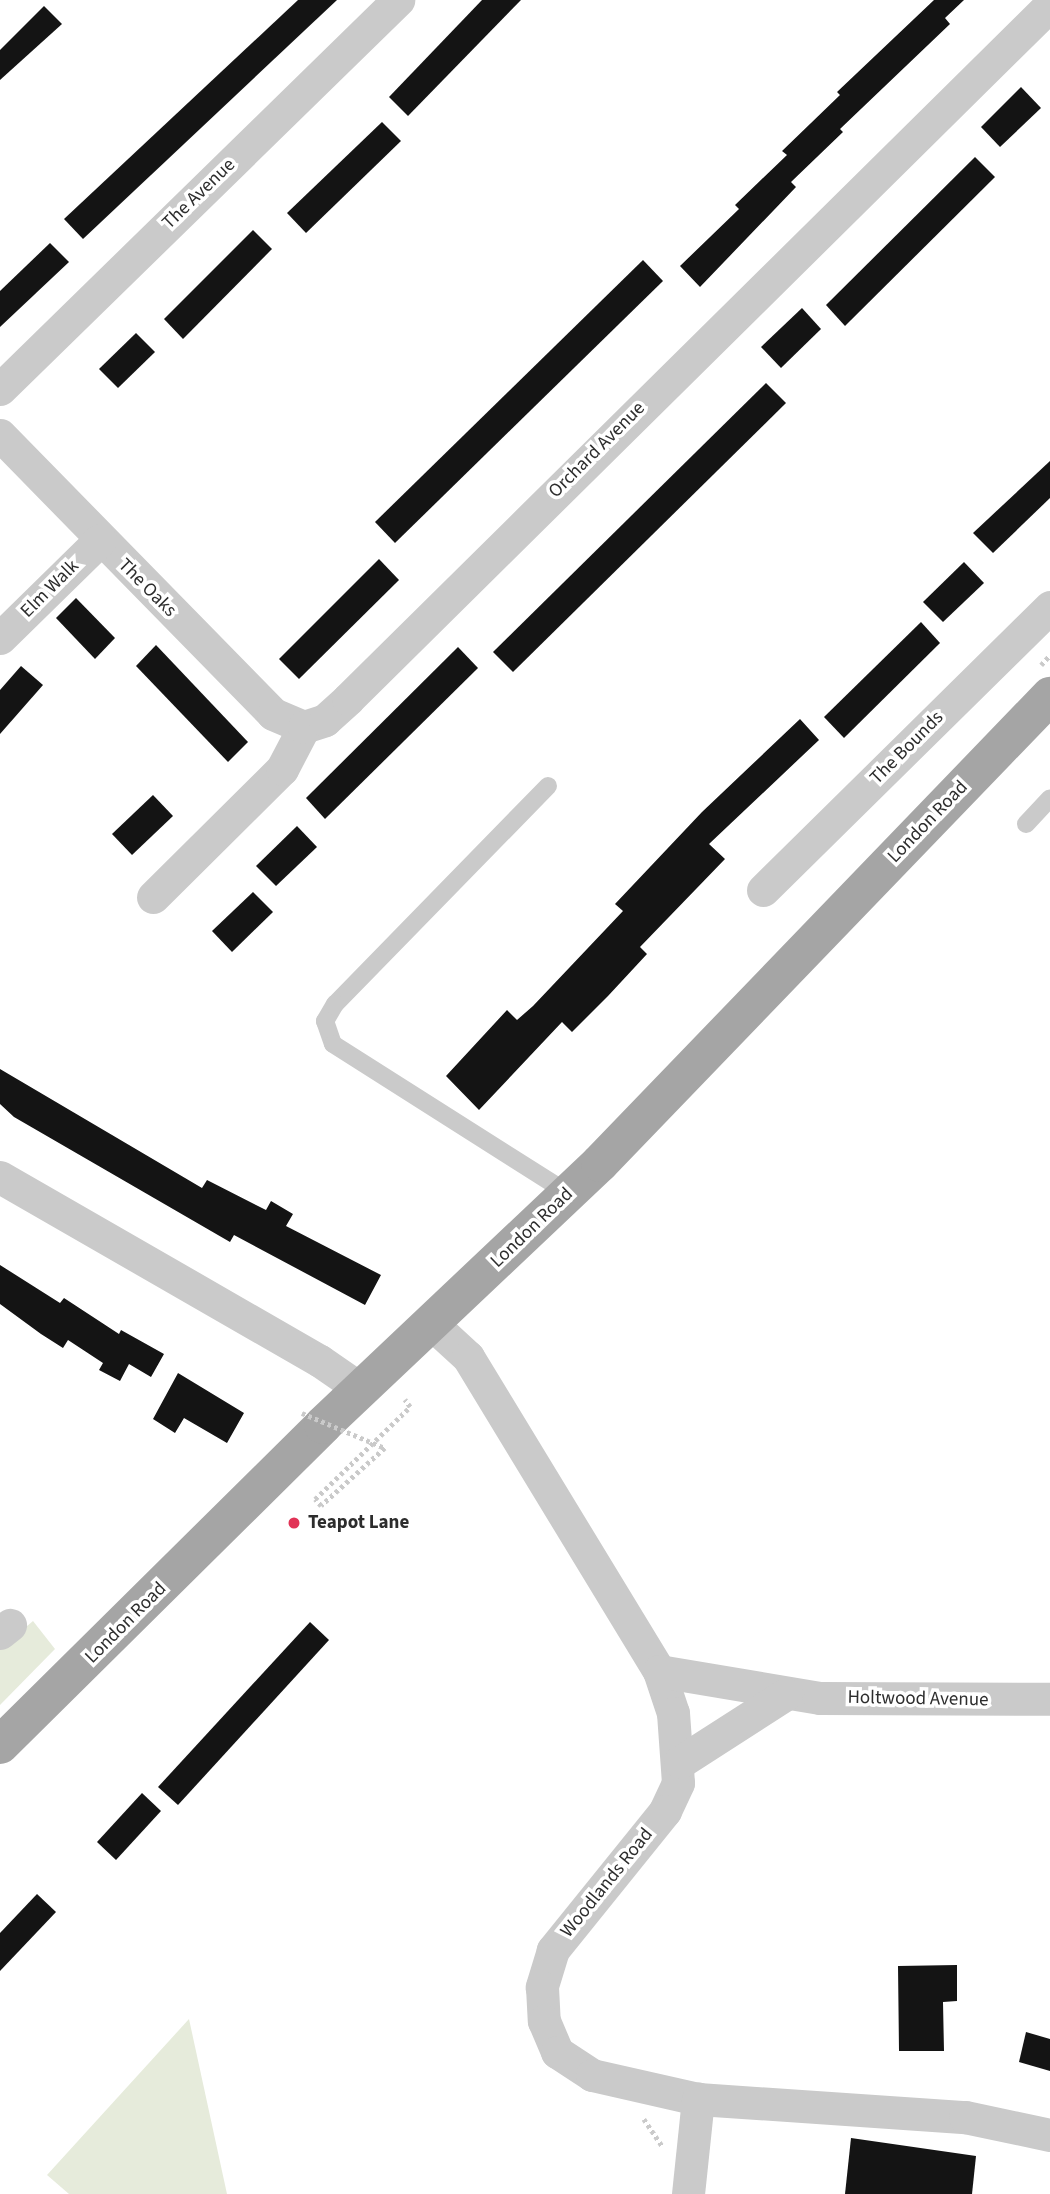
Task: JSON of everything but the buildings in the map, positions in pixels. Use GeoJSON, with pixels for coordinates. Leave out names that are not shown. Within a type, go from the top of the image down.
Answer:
{"type":"FeatureCollection","features":[{"type":"Feature","properties":{"kind":"main road","name":"London Road"},"geometry":{"type":"LineString","coordinates":[[0,1745],[362,1390],[568,1193],[1050,696]]}},
{"type":"Feature","properties":{"kind":"street","name":"The Avenue"},"geometry":{"type":"LineString","coordinates":[[0,389],[398,0]]}},
{"type":"Feature","properties":{"kind":"street","name":"Orchard Avenue"},"geometry":{"type":"LineString","coordinates":[[304,727],[325,720],[348,699],[1050,5]]}},
{"type":"Feature","properties":{"kind":"street","name":"The Oaks"},"geometry":{"type":"LineString","coordinates":[[0,435],[273,714],[304,727]]}},
{"type":"Feature","properties":{"kind":"street","name":"Elm Walk"},"geometry":{"type":"LineString","coordinates":[[0,638],[100,540]]}},
{"type":"Feature","properties":{"kind":"street","name":"The Bounds"},"geometry":{"type":"LineString","coordinates":[[763,890],[1050,607]]}},
{"type":"Feature","properties":{"kind":"street"},"geometry":{"type":"LineString","coordinates":[[153,897],[282,769],[304,727]]}},
{"type":"Feature","properties":{"kind":"street"},"geometry":{"type":"LineString","coordinates":[[0,1177],[320,1361],[362,1390]]}},
{"type":"Feature","properties":{"kind":"street","name":"Woodlands Road"},"geometry":{"type":"LineString","coordinates":[[432,1324],[468,1357],[659,1671],[673,1713],[680,1762],[678,1783],[665,1811],[553,1950],[542,1987],[544,2021],[557,2052],[592,2075],[698,2099],[965,2116],[1050,2135]]}},
{"type":"Feature","properties":{"kind":"street","name":"Holtwood Avenue"},"geometry":{"type":"LineString","coordinates":[[659,1671],[786,1694],[964,1702],[1050,1699]]}},
{"type":"Feature","properties":{"kind":"street"},"geometry":{"type":"LineString","coordinates":[[680,1762],[786,1694]]}},
{"type":"Feature","properties":{"kind":"street"},"geometry":{"type":"LineString","coordinates":[[688,2194],[698,2099]]}},
{"type":"Feature","properties":{"kind":"lane"},"geometry":{"type":"LineString","coordinates":[[548,786],[335,1004],[325,1021],[327,1036],[333,1044],[568,1193]]}},
{"type":"Feature","properties":{"kind":"lane"},"geometry":{"type":"LineString","coordinates":[[1026,824],[1050,798]]}},
{"type":"Feature","properties":{"kind":"path"},"geometry":{"type":"LineString","coordinates":[[302,1413],[313,1418],[361,1438],[373,1443],[384,1448],[321,1506],[315,1499],[372,1444],[381,1434],[410,1407],[405,1400]]}},
{"type":"Feature","properties":{"kind":"path"},"geometry":{"type":"LineString","coordinates":[[638,2113],[653,2129],[665,2153]]}},
{"type":"Feature","properties":{"kind":"green space"},"geometry":{"type":"Polygon","coordinates":[[[33,1621],[55,1649],[0,1705],[0,1649],[33,1621]]]}},
{"type":"Feature","properties":{"kind":"green space"},"geometry":{"type":"Polygon","coordinates":[[[189,2019],[227,2194],[69,2194],[47,2175],[189,2019]]]}},
{"type":"Feature","properties":{"kind":"place","name":"Teapot Lane"},"geometry":{"type":"Point","coordinates":[294,1523]}}]}
